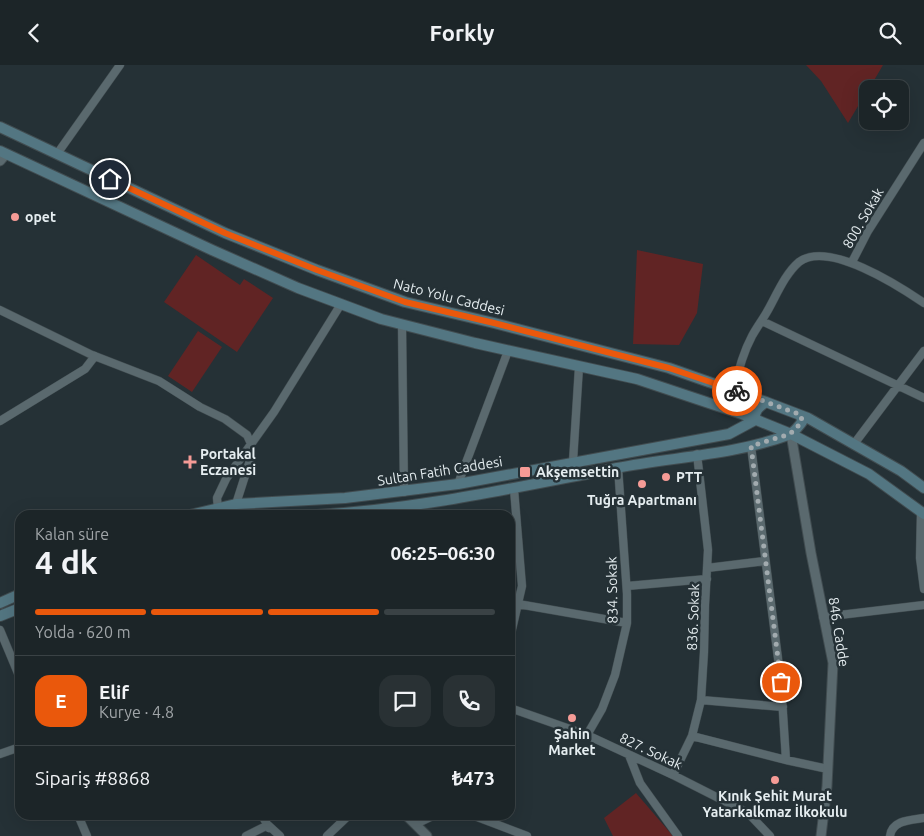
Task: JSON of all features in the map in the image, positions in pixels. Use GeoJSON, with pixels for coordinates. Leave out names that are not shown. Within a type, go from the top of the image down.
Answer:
{"type":"FeatureCollection","features":[{"type":"Feature","properties":{"kind":"main road","name":"Nato Yolu Caddesi"},"geometry":{"type":"LineString","coordinates":[[0,127],[225,233],[317,270],[405,302],[669,368],[801,415],[901,471],[924,487]]}},
{"type":"Feature","properties":{"kind":"main road"},"geometry":{"type":"LineString","coordinates":[[2,155],[298,288],[381,319],[508,351],[637,379],[755,420],[790,434],[870,474],[923,512]]}},
{"type":"Feature","properties":{"kind":"main road"},"geometry":{"type":"LineString","coordinates":[[755,420],[754,413],[766,402]]}},
{"type":"Feature","properties":{"kind":"main road"},"geometry":{"type":"LineString","coordinates":[[417,510],[618,467],[751,446],[790,434],[802,422],[801,415]]}},
{"type":"Feature","properties":{"kind":"main road","name":"Sultan Fatih Caddesi"},"geometry":{"type":"LineString","coordinates":[[213,510],[236,504],[336,499],[458,484],[729,433],[755,420]]}},
{"type":"Feature","properties":{"kind":"main road"},"geometry":{"type":"LineString","coordinates":[[0,603],[15,596]]}},
{"type":"Feature","properties":{"kind":"main road"},"geometry":{"type":"LineString","coordinates":[[0,617],[15,610]]}},
{"type":"Feature","properties":{"kind":"street"},"geometry":{"type":"LineString","coordinates":[[57,153],[120,65]]}},
{"type":"Feature","properties":{"kind":"street","name":"800. Sokak"},"geometry":{"type":"LineString","coordinates":[[924,143],[868,231],[852,262],[924,303]]}},
{"type":"Feature","properties":{"kind":"street"},"geometry":{"type":"LineString","coordinates":[[734,390],[739,367],[752,335],[762,321],[786,277],[800,262],[813,256],[830,256],[852,262]]}},
{"type":"Feature","properties":{"kind":"street"},"geometry":{"type":"LineString","coordinates":[[218,509],[217,498],[226,479],[274,412],[341,304]]}},
{"type":"Feature","properties":{"kind":"street"},"geometry":{"type":"LineString","coordinates":[[0,310],[95,356],[159,381],[200,407],[225,419],[247,435],[251,444],[252,454],[236,504]]}},
{"type":"Feature","properties":{"kind":"street"},"geometry":{"type":"LineString","coordinates":[[762,321],[924,398]]}},
{"type":"Feature","properties":{"kind":"street"},"geometry":{"type":"LineString","coordinates":[[402,324],[404,492]]}},
{"type":"Feature","properties":{"kind":"street"},"geometry":{"type":"LineString","coordinates":[[458,484],[508,351]]}},
{"type":"Feature","properties":{"kind":"street"},"geometry":{"type":"LineString","coordinates":[[854,444],[924,351]]}},
{"type":"Feature","properties":{"kind":"street"},"geometry":{"type":"LineString","coordinates":[[0,421],[85,369],[95,356]]}},
{"type":"Feature","properties":{"kind":"street"},"geometry":{"type":"LineString","coordinates":[[572,477],[579,367]]}},
{"type":"Feature","properties":{"kind":"street","name":"846. Cadde"},"geometry":{"type":"LineString","coordinates":[[790,434],[833,663],[828,769],[821,836]]}},
{"type":"Feature","properties":{"kind":"street"},"geometry":{"type":"LineString","coordinates":[[751,446],[779,664],[786,760]]}},
{"type":"Feature","properties":{"kind":"street","name":"836. Sokak"},"geometry":{"type":"LineString","coordinates":[[674,775],[692,736],[701,700],[708,550],[697,454]]}},
{"type":"Feature","properties":{"kind":"street","name":"834. Sokak"},"geometry":{"type":"LineString","coordinates":[[587,735],[602,709],[615,675],[627,623],[627,586],[618,467]]}},
{"type":"Feature","properties":{"kind":"street"},"geometry":{"type":"LineString","coordinates":[[514,489],[522,586],[515,617]]}},
{"type":"Feature","properties":{"kind":"street"},"geometry":{"type":"LineString","coordinates":[[923,512],[920,558],[924,589]]}},
{"type":"Feature","properties":{"kind":"street"},"geometry":{"type":"LineString","coordinates":[[707,568],[765,561]]}},
{"type":"Feature","properties":{"kind":"street"},"geometry":{"type":"LineString","coordinates":[[627,586],[706,579]]}},
{"type":"Feature","properties":{"kind":"street"},"geometry":{"type":"LineString","coordinates":[[518,604],[627,623]]}},
{"type":"Feature","properties":{"kind":"street"},"geometry":{"type":"LineString","coordinates":[[823,617],[924,605]]}},
{"type":"Feature","properties":{"kind":"street"},"geometry":{"type":"LineString","coordinates":[[0,630],[15,666]]}},
{"type":"Feature","properties":{"kind":"street"},"geometry":{"type":"LineString","coordinates":[[701,700],[783,707]]}},
{"type":"Feature","properties":{"kind":"street","name":"827. Sokak"},"geometry":{"type":"LineString","coordinates":[[515,710],[587,735],[674,775],[748,813],[770,836]]}},
{"type":"Feature","properties":{"kind":"street"},"geometry":{"type":"LineString","coordinates":[[692,736],[828,769]]}},
{"type":"Feature","properties":{"kind":"street"},"geometry":{"type":"LineString","coordinates":[[0,754],[15,749]]}},
{"type":"Feature","properties":{"kind":"street"},"geometry":{"type":"LineString","coordinates":[[629,755],[640,783],[678,836]]}},
{"type":"Feature","properties":{"kind":"street"},"geometry":{"type":"LineString","coordinates":[[890,836],[890,832],[896,824],[924,818]]}},
{"type":"Feature","properties":{"kind":"street"},"geometry":{"type":"LineString","coordinates":[[77,836],[86,834],[80,820]]}},
{"type":"Feature","properties":{"kind":"street"},"geometry":{"type":"LineString","coordinates":[[265,820],[274,836]]}},
{"type":"Feature","properties":{"kind":"street"},"geometry":{"type":"LineString","coordinates":[[326,836],[344,820]]}},
{"type":"Feature","properties":{"kind":"street"},"geometry":{"type":"LineString","coordinates":[[412,820],[427,836]]}},
{"type":"Feature","properties":{"kind":"street"},"geometry":{"type":"LineString","coordinates":[[416,824],[424,820]]}},
{"type":"Feature","properties":{"kind":"street"},"geometry":{"type":"LineString","coordinates":[[485,820],[527,836]]}},
{"type":"Feature","properties":{"kind":"street"},"geometry":{"type":"LineString","coordinates":[[246,836],[268,825]]}},
{"type":"Feature","properties":{"kind":"street"},"geometry":{"type":"LineString","coordinates":[[268,825],[280,836]]}},
{"type":"Feature","properties":{"kind":"shaded area"},"geometry":{"type":"Polygon","coordinates":[[[806,65],[883,65],[874,80],[859,80],[859,104],[848,123],[821,81],[806,65]]]}},
{"type":"Feature","properties":{"kind":"shaded area"},"geometry":{"type":"Polygon","coordinates":[[[637,250],[703,264],[697,313],[679,345],[633,344],[637,250]]]}},
{"type":"Feature","properties":{"kind":"shaded area"},"geometry":{"type":"Polygon","coordinates":[[[196,255],[240,285],[244,279],[273,298],[237,352],[164,302],[196,255]]]}},
{"type":"Feature","properties":{"kind":"shaded area"},"geometry":{"type":"Polygon","coordinates":[[[198,331],[222,347],[192,392],[168,376],[198,331]]]}},
{"type":"Feature","properties":{"kind":"shaded area"},"geometry":{"type":"Polygon","coordinates":[[[636,793],[673,836],[613,836],[604,818],[636,793]]]}},
{"type":"Feature","properties":{"kind":"way so far"},"geometry":{"type":"LineString","coordinates":[[737,391],[801,415],[802,422],[790,434],[751,446],[781,682]]}},
{"type":"Feature","properties":{"kind":"place","name":"opet"},"geometry":{"type":"Point","coordinates":[15,217]}},
{"type":"Feature","properties":{"kind":"place","name":"Portakal Eczanesi"},"geometry":{"type":"Point","coordinates":[190,462]}},
{"type":"Feature","properties":{"kind":"place","name":"Akşemsettin"},"geometry":{"type":"Point","coordinates":[525,472]}},
{"type":"Feature","properties":{"kind":"place","name":"PTT"},"geometry":{"type":"Point","coordinates":[666,477]}},
{"type":"Feature","properties":{"kind":"place","name":"Tuğra Apartmanı"},"geometry":{"type":"Point","coordinates":[642,484]}},
{"type":"Feature","properties":{"kind":"place","name":"Şahin Market"},"geometry":{"type":"Point","coordinates":[572,718]}},
{"type":"Feature","properties":{"kind":"place","name":"Kınık Şehit Murat Yatarkalkmaz İlkokulu"},"geometry":{"type":"Point","coordinates":[775,780]}},
{"type":"Feature","properties":{"kind":"route"},"geometry":{"type":"LineString","coordinates":[[110,179],[225,233],[317,270],[405,302],[669,368],[737,391]]}}]}
